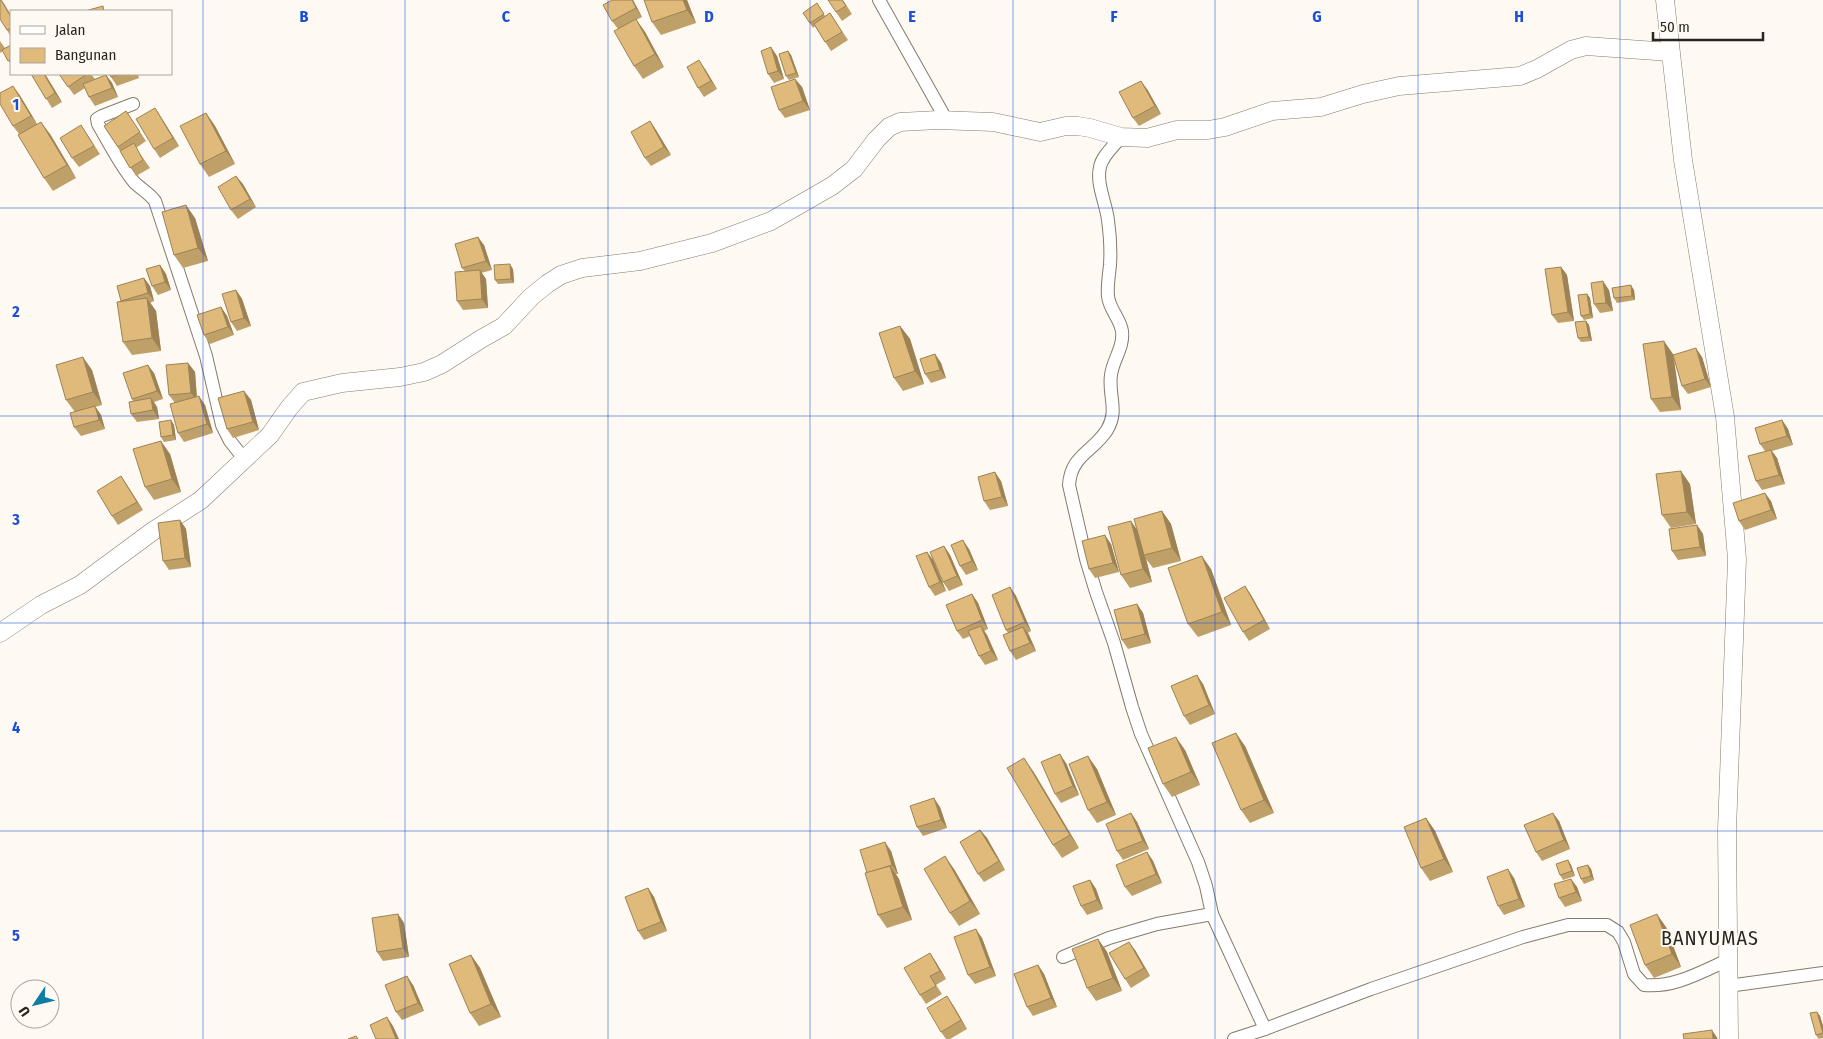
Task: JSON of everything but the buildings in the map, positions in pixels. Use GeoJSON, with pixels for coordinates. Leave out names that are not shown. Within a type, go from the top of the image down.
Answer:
{"type":"FeatureCollection","features":[{"type":"Feature","properties":{"kind":"street"},"geometry":{"type":"LineString","coordinates":[[879,0],[948,121]]}},
{"type":"Feature","properties":{"kind":"street"},"geometry":{"type":"LineString","coordinates":[[1665,0],[1683,160],[1725,417],[1737,558],[1729,747],[1728,986],[1730,1039]]}},
{"type":"Feature","properties":{"kind":"street"},"geometry":{"type":"LineString","coordinates":[[0,634],[41,605],[80,585],[153,531],[201,500],[270,436],[288,408],[303,392],[342,383],[400,377],[424,372],[442,364],[504,326],[531,298],[561,275],[582,268],[640,261],[712,243],[771,221],[832,186],[854,169],[876,140],[890,127],[900,122],[911,120],[993,122],[1040,132],[1066,126],[1078,126],[1121,137],[1147,138],[1177,130],[1208,130],[1225,127],[1272,111],[1289,108],[1321,107],[1363,94],[1399,86],[1520,76],[1537,69],[1570,50],[1586,46],[1670,52]]}},
{"type":"Feature","properties":{"kind":"street"},"geometry":{"type":"LineString","coordinates":[[134,104],[102,116],[97,120],[98,124],[131,178],[155,200],[206,356],[222,425],[230,441],[245,460]]}},
{"type":"Feature","properties":{"kind":"street"},"geometry":{"type":"LineString","coordinates":[[1121,137],[1103,160],[1099,174],[1108,217],[1110,240],[1108,297],[1122,331],[1120,351],[1112,367],[1113,418],[1100,439],[1077,461],[1070,472],[1069,485],[1088,567],[1141,734],[1198,862],[1212,914],[1265,1029]]}},
{"type":"Feature","properties":{"kind":"street"},"geometry":{"type":"LineString","coordinates":[[1063,957],[1109,938],[1157,924],[1212,914]]}},
{"type":"Feature","properties":{"kind":"street"},"geometry":{"type":"LineString","coordinates":[[1234,1039],[1371,988],[1568,925],[1607,924],[1618,932],[1624,942],[1634,974],[1644,985],[1674,984],[1728,960]]}},
{"type":"Feature","properties":{"kind":"street"},"geometry":{"type":"LineString","coordinates":[[1728,986],[1823,973]]}},
{"type":"Feature","properties":{"kind":"district","name":"BANYUMAS"},"geometry":{"type":"Point","coordinates":[1710,938]}}]}
